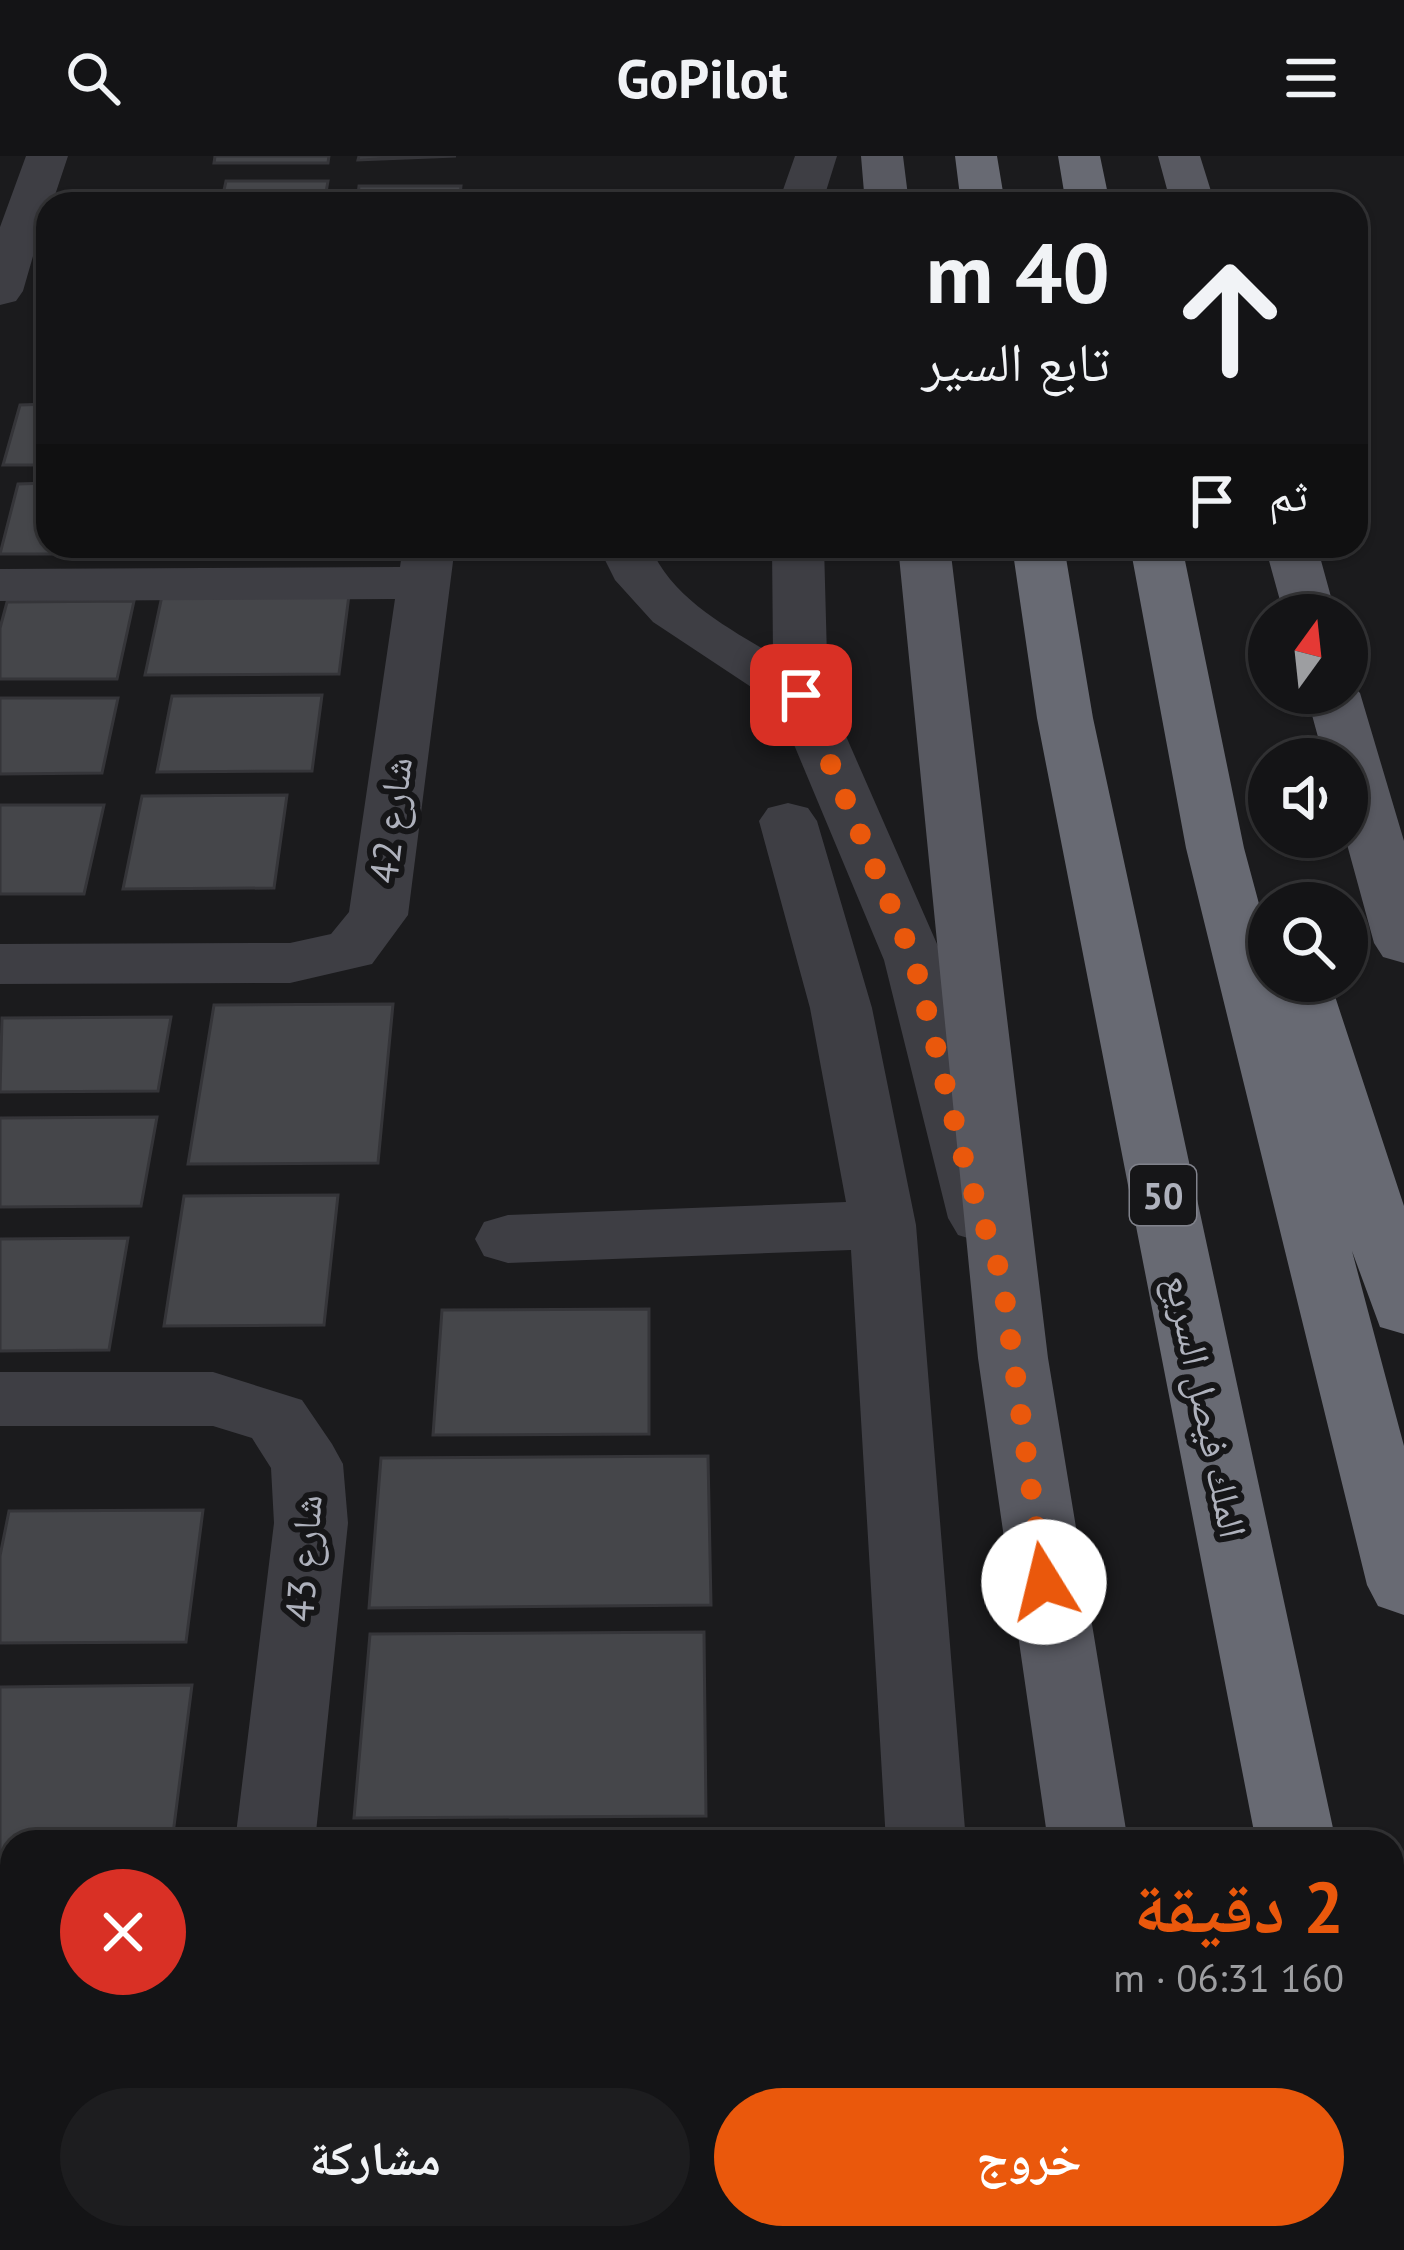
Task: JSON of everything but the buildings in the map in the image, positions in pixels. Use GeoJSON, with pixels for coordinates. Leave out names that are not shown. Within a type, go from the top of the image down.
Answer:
{"type":"FeatureCollection","features":[{"type":"Feature","properties":{"kind":"highway"},"geometry":{"type":"LineString","coordinates":[[976,156],[981,192]]}},
{"type":"Feature","properties":{"kind":"highway"},"geometry":{"type":"LineString","coordinates":[[1079,156],[1086,192]]}},
{"type":"Feature","properties":{"kind":"highway","name":"الملك فيصل السريع"},"geometry":{"type":"LineString","coordinates":[[1040,558],[1065,718],[1295,1830]]}},
{"type":"Feature","properties":{"kind":"highway"},"geometry":{"type":"LineString","coordinates":[[1158,558],[1215,848],[1404,1586]]}},
{"type":"Feature","properties":{"kind":"highway"},"geometry":{"type":"LineString","coordinates":[[1215,848],[1248,893]]}},
{"type":"Feature","properties":{"kind":"highway"},"geometry":{"type":"LineString","coordinates":[[1306,1002],[1404,1309]]}},
{"type":"Feature","properties":{"kind":"main road"},"geometry":{"type":"LineString","coordinates":[[882,156],[886,192]]}},
{"type":"Feature","properties":{"kind":"main road"},"geometry":{"type":"LineString","coordinates":[[925,558],[1002,1278],[1030,1498],[1086,1830]]}},
{"type":"Feature","properties":{"kind":"main road"},"geometry":{"type":"LineString","coordinates":[[1294,558],[1304,594]]}},
{"type":"Feature","properties":{"kind":"main road"},"geometry":{"type":"LineString","coordinates":[[1339,714],[1404,943]]}},
{"type":"Feature","properties":{"kind":"street"},"geometry":{"type":"LineString","coordinates":[[804,192],[816,156]]}},
{"type":"Feature","properties":{"kind":"street"},"geometry":{"type":"LineString","coordinates":[[18,279],[37,157]]}},
{"type":"Feature","properties":{"kind":"street"},"geometry":{"type":"LineString","coordinates":[[628,558],[633,572],[664,604],[801,695]]}},
{"type":"Feature","properties":{"kind":"street"},"geometry":{"type":"LineString","coordinates":[[798,558],[801,695],[914,960],[968,1176],[1002,1278]]}},
{"type":"Feature","properties":{"kind":"street"},"geometry":{"type":"LineString","coordinates":[[0,585],[426,564]]}},
{"type":"Feature","properties":{"kind":"street","name":"شارع 42"},"geometry":{"type":"LineString","coordinates":[[0,964],[290,963],[351,950],[378,915],[426,564]]}},
{"type":"Feature","properties":{"kind":"street"},"geometry":{"type":"LineString","coordinates":[[788,821],[841,1008],[883,1225],[925,1830]]}},
{"type":"Feature","properties":{"kind":"street"},"geometry":{"type":"LineString","coordinates":[[508,1239],[883,1225]]}},
{"type":"Feature","properties":{"kind":"street","name":"شارع 43"},"geometry":{"type":"LineString","coordinates":[[0,1400],[213,1399],[277,1419],[307,1464],[311,1523],[275,1830]]}},
{"type":"Feature","properties":{"kind":"route"},"geometry":{"type":"LineString","coordinates":[[801,695],[914,960],[954,1126],[1002,1278],[1044,1582]]}}]}
